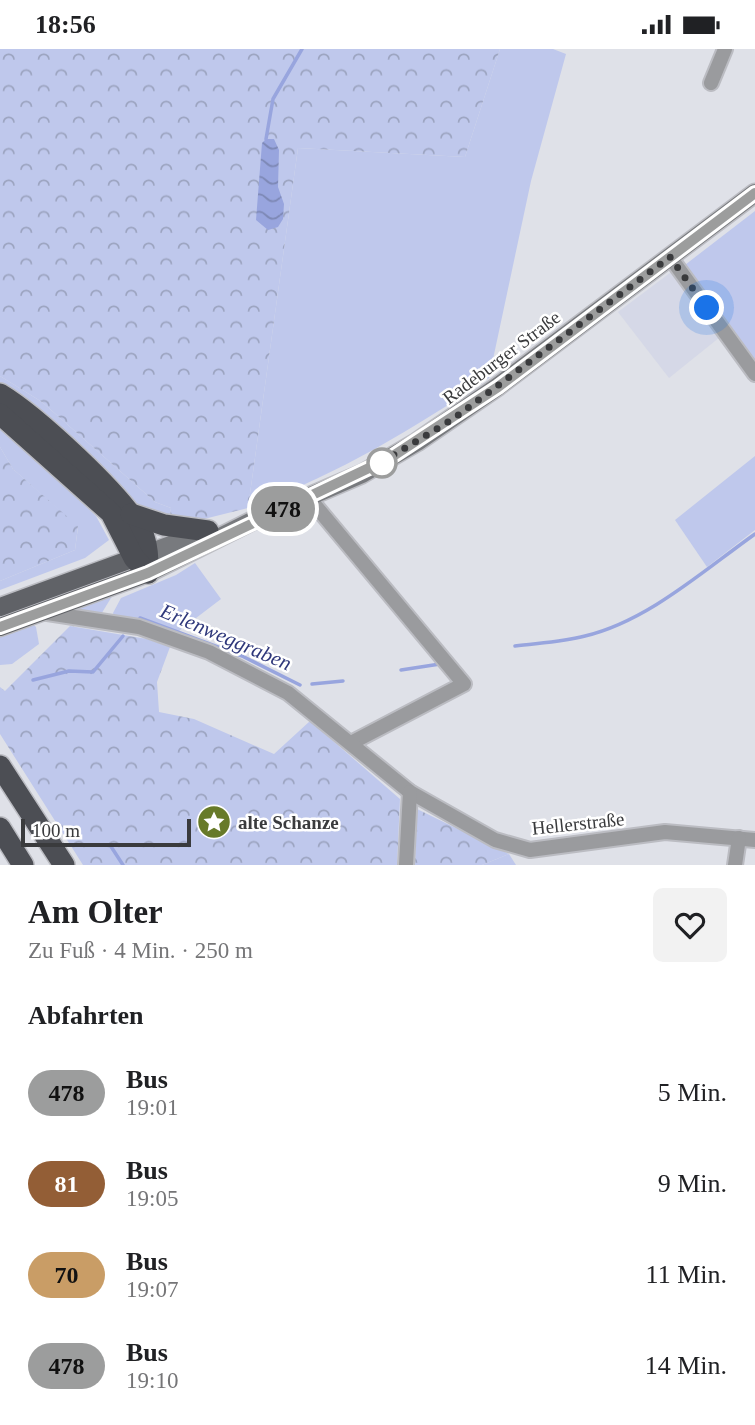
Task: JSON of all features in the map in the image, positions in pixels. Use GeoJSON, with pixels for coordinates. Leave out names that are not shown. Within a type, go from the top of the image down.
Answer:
{"type":"FeatureCollection","features":[{"type":"Feature","properties":{"kind":"highway"},"geometry":{"type":"LineString","coordinates":[[0,394],[27,413],[95,475],[131,514],[143,534],[143,561]]}},
{"type":"Feature","properties":{"kind":"highway"},"geometry":{"type":"LineString","coordinates":[[0,414],[111,513],[143,561]]}},
{"type":"Feature","properties":{"kind":"highway"},"geometry":{"type":"LineString","coordinates":[[131,514],[164,525],[208,531]]}},
{"type":"Feature","properties":{"kind":"highway"},"geometry":{"type":"LineString","coordinates":[[0,766],[64,865]]}},
{"type":"Feature","properties":{"kind":"highway"},"geometry":{"type":"LineString","coordinates":[[0,828],[23,865]]}},
{"type":"Feature","properties":{"kind":"main road","name":"Radeburger Straße"},"geometry":{"type":"LineString","coordinates":[[0,607],[143,561],[252,521],[362,474],[453,419],[755,193]]}},
{"type":"Feature","properties":{"kind":"main road","name":"Radeburger Straße"},"geometry":{"type":"LineString","coordinates":[[0,627],[41,612],[208,531],[252,521]]}},
{"type":"Feature","properties":{"kind":"street"},"geometry":{"type":"LineString","coordinates":[[711,83],[725,49]]}},
{"type":"Feature","properties":{"kind":"street"},"geometry":{"type":"LineString","coordinates":[[670,257],[755,374]]}},
{"type":"Feature","properties":{"kind":"street"},"geometry":{"type":"LineString","coordinates":[[309,498],[464,684],[351,743]]}},
{"type":"Feature","properties":{"kind":"street","name":"Hellerstraße"},"geometry":{"type":"LineString","coordinates":[[41,612],[151,631],[209,652],[288,693],[410,792],[495,840],[530,850],[665,832],[755,840]]}},
{"type":"Feature","properties":{"kind":"street"},"geometry":{"type":"LineString","coordinates":[[406,865],[410,792]]}},
{"type":"Feature","properties":{"kind":"street"},"geometry":{"type":"LineString","coordinates":[[735,865],[739,838]]}},
{"type":"Feature","properties":{"kind":"shaded area"},"geometry":{"type":"Polygon","coordinates":[[[674,270],[720,337],[669,378],[618,312],[674,270]]]}},
{"type":"Feature","properties":{"kind":"green space"},"geometry":{"type":"Polygon","coordinates":[[[0,49],[500,49],[465,157],[298,148],[248,508],[200,520],[170,516],[171,508],[155,502],[42,402],[0,376],[0,49]]]}},
{"type":"Feature","properties":{"kind":"green space"},"geometry":{"type":"Polygon","coordinates":[[[500,49],[553,49],[566,54],[531,181],[489,378],[373,450],[313,481],[248,508],[298,148],[465,157],[500,49]]]}},
{"type":"Feature","properties":{"kind":"green space"},"geometry":{"type":"Polygon","coordinates":[[[755,211],[755,367],[681,268],[755,211]]]}},
{"type":"Feature","properties":{"kind":"green space"},"geometry":{"type":"Polygon","coordinates":[[[0,376],[42,402],[155,502],[171,508],[170,516],[142,510],[131,501],[0,386],[0,376]]]}},
{"type":"Feature","properties":{"kind":"green space"},"geometry":{"type":"Polygon","coordinates":[[[0,426],[96,516],[109,540],[85,558],[0,590],[0,581],[75,550],[78,527],[13,469],[0,447],[0,426]]]}},
{"type":"Feature","properties":{"kind":"green space"},"geometry":{"type":"Polygon","coordinates":[[[0,447],[13,469],[78,526],[75,550],[0,581],[0,447]]]}},
{"type":"Feature","properties":{"kind":"green space"},"geometry":{"type":"Polygon","coordinates":[[[755,456],[755,530],[707,567],[675,520],[755,456]]]}},
{"type":"Feature","properties":{"kind":"green space"},"geometry":{"type":"Polygon","coordinates":[[[195,563],[221,599],[175,634],[115,619],[113,613],[121,598],[176,575],[195,563]]]}},
{"type":"Feature","properties":{"kind":"green space"},"geometry":{"type":"Polygon","coordinates":[[[114,593],[100,616],[69,610],[114,593]]]}},
{"type":"Feature","properties":{"kind":"green space"},"geometry":{"type":"Polygon","coordinates":[[[33,624],[39,644],[12,664],[0,665],[0,636],[33,624]]]}},
{"type":"Feature","properties":{"kind":"green space"},"geometry":{"type":"Polygon","coordinates":[[[70,626],[147,639],[170,647],[157,682],[159,712],[194,719],[274,754],[310,721],[400,799],[397,865],[83,865],[0,734],[0,687],[5,691],[70,626]]]}},
{"type":"Feature","properties":{"kind":"green space"},"geometry":{"type":"Polygon","coordinates":[[[417,809],[509,854],[482,865],[415,865],[417,809]]]}},
{"type":"Feature","properties":{"kind":"green space"},"geometry":{"type":"Polygon","coordinates":[[[509,854],[516,865],[482,865],[509,854]]]}},
{"type":"Feature","properties":{"kind":"water"},"geometry":{"type":"Polygon","coordinates":[[[266,139],[274,139],[279,150],[278,187],[284,204],[283,219],[278,227],[268,230],[256,220],[262,143],[266,139]]]}},
{"type":"Feature","properties":{"kind":"waterway"},"geometry":{"type":"LineString","coordinates":[[266,139],[273,99],[302,49]]}},
{"type":"Feature","properties":{"kind":"waterway","name":"Erlenweggraben"},"geometry":{"type":"LineString","coordinates":[[515,646],[577,638],[631,619],[674,593],[755,534]]}},
{"type":"Feature","properties":{"kind":"waterway","name":"Erlenweggraben"},"geometry":{"type":"LineString","coordinates":[[140,618],[242,656],[300,685]]}},
{"type":"Feature","properties":{"kind":"waterway","name":"Erlenweggraben"},"geometry":{"type":"LineString","coordinates":[[33,680],[69,671],[93,672],[123,636]]}},
{"type":"Feature","properties":{"kind":"waterway","name":"Erlenweggraben"},"geometry":{"type":"LineString","coordinates":[[401,670],[440,664]]}},
{"type":"Feature","properties":{"kind":"waterway","name":"Erlenweggraben"},"geometry":{"type":"LineString","coordinates":[[312,684],[343,681]]}},
{"type":"Feature","properties":{"kind":"waterway"},"geometry":{"type":"LineString","coordinates":[[110,845],[123,865]]}},
{"type":"Feature","properties":{"kind":"bus line","name":"478"},"geometry":{"type":"LineString","coordinates":[[0,627],[148,573],[229,535],[252,521],[362,474],[390,458],[498,387],[755,193]]}},
{"type":"Feature","properties":{"kind":"place","name":"alte Schanze"},"geometry":{"type":"Point","coordinates":[214,822]}},
{"type":"Feature","properties":{"kind":"route"},"geometry":{"type":"LineString","coordinates":[[382,463],[377,465],[418,442],[498,387],[670,257],[707,308]]}}]}
